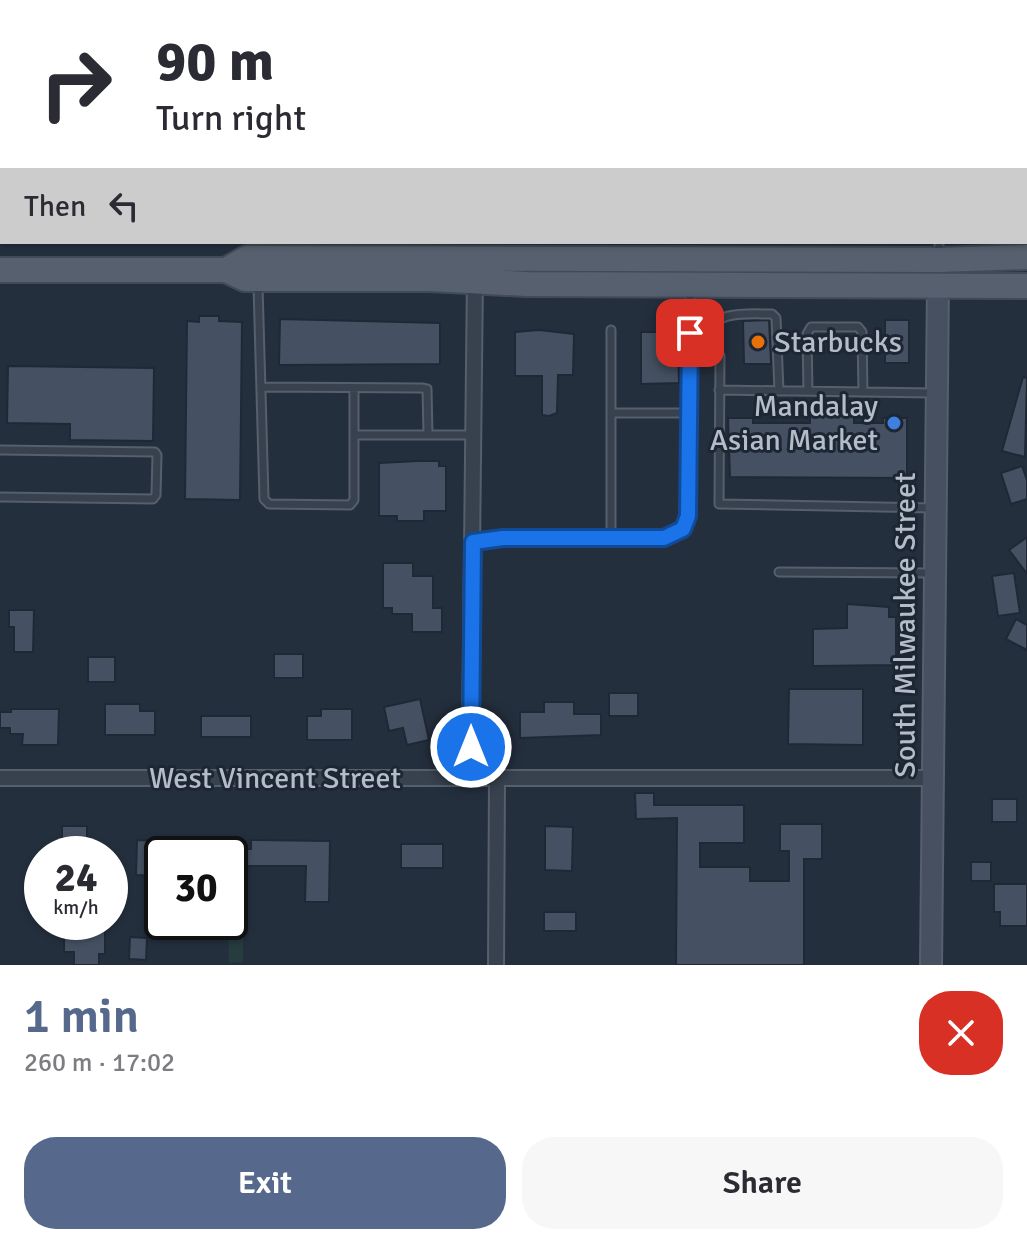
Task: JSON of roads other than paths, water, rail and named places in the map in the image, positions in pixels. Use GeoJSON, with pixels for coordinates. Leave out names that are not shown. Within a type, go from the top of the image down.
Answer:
{"type":"FeatureCollection","features":[{"type":"Feature","properties":{"kind":"main road"},"geometry":{"type":"LineString","coordinates":[[799,285],[833,273],[921,273],[939,251]]}},
{"type":"Feature","properties":{"kind":"main road"},"geometry":{"type":"LineString","coordinates":[[226,270],[247,258],[271,254],[476,256],[939,251],[1027,257]]}},
{"type":"Feature","properties":{"kind":"main road"},"geometry":{"type":"LineString","coordinates":[[0,270],[226,270],[245,279],[258,279],[476,256],[526,284],[1027,286]]}},
{"type":"Feature","properties":{"kind":"main road"},"geometry":{"type":"LineString","coordinates":[[938,285],[957,272],[1027,272]]}},
{"type":"Feature","properties":{"kind":"street"},"geometry":{"type":"LineString","coordinates":[[476,256],[470,731],[471,764],[477,779]]}},
{"type":"Feature","properties":{"kind":"street","name":"South Milwaukee Street"},"geometry":{"type":"LineString","coordinates":[[931,965],[938,285]]}},
{"type":"Feature","properties":{"kind":"street","name":"West Vincent Street"},"geometry":{"type":"LineString","coordinates":[[0,778],[934,778]]}},
{"type":"Feature","properties":{"kind":"street"},"geometry":{"type":"LineString","coordinates":[[496,965],[497,779]]}},
{"type":"Feature","properties":{"kind":"lane"},"geometry":{"type":"LineString","coordinates":[[258,279],[264,499],[269,504],[350,505],[354,500],[354,388]]}},
{"type":"Feature","properties":{"kind":"lane"},"geometry":{"type":"LineString","coordinates":[[473,542],[503,538],[664,538],[683,529],[688,516],[690,285]]}},
{"type":"Feature","properties":{"kind":"lane"},"geometry":{"type":"LineString","coordinates":[[700,336],[708,324],[732,314],[772,314],[776,318],[779,391]]}},
{"type":"Feature","properties":{"kind":"lane"},"geometry":{"type":"LineString","coordinates":[[808,391],[807,334],[811,327],[858,327],[862,332],[863,392]]}},
{"type":"Feature","properties":{"kind":"lane"},"geometry":{"type":"LineString","coordinates":[[611,330],[611,537]]}},
{"type":"Feature","properties":{"kind":"lane"},"geometry":{"type":"LineString","coordinates":[[690,333],[700,336],[720,356],[719,504],[936,508]]}},
{"type":"Feature","properties":{"kind":"lane"},"geometry":{"type":"LineString","coordinates":[[261,387],[427,389],[428,435]]}},
{"type":"Feature","properties":{"kind":"lane"},"geometry":{"type":"LineString","coordinates":[[719,390],[937,393]]}},
{"type":"Feature","properties":{"kind":"lane"},"geometry":{"type":"LineString","coordinates":[[611,413],[689,413]]}},
{"type":"Feature","properties":{"kind":"lane"},"geometry":{"type":"LineString","coordinates":[[354,435],[472,435]]}},
{"type":"Feature","properties":{"kind":"lane"},"geometry":{"type":"LineString","coordinates":[[0,450],[155,452],[157,455],[156,495],[153,499],[0,497]]}},
{"type":"Feature","properties":{"kind":"lane"},"geometry":{"type":"LineString","coordinates":[[779,572],[935,573]]}},
{"type":"Feature","properties":{"kind":"place","name":"Starbucks"},"geometry":{"type":"Point","coordinates":[758,342]}},
{"type":"Feature","properties":{"kind":"place","name":"Mandalay Asian Market"},"geometry":{"type":"Point","coordinates":[894,423]}}]}
